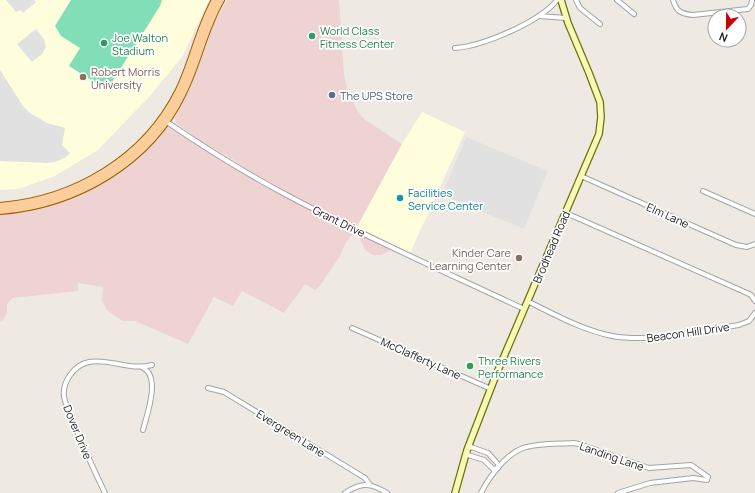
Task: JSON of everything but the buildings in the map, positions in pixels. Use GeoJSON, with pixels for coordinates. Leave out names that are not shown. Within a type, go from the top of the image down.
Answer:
{"type":"FeatureCollection","features":[{"type":"Feature","properties":{"kind":"main road"},"geometry":{"type":"LineString","coordinates":[[0,206],[27,203],[55,196],[96,178],[129,154],[150,134],[164,120],[179,90],[205,21],[215,0]]}},
{"type":"Feature","properties":{"kind":"main road"},"geometry":{"type":"LineString","coordinates":[[0,211],[50,203],[74,194],[93,185],[128,162],[147,144],[178,103],[187,85],[210,22],[221,0]]}},
{"type":"Feature","properties":{"kind":"main road","name":"Brodhead Road"},"geometry":{"type":"LineString","coordinates":[[455,493],[467,450],[491,389],[599,134],[601,111],[596,90],[566,18],[561,0]]}},
{"type":"Feature","properties":{"kind":"street"},"geometry":{"type":"LineString","coordinates":[[455,48],[495,38],[537,16],[551,7],[557,0]]}},
{"type":"Feature","properties":{"kind":"street"},"geometry":{"type":"LineString","coordinates":[[576,0],[580,8],[600,24]]}},
{"type":"Feature","properties":{"kind":"street"},"geometry":{"type":"LineString","coordinates":[[617,0],[634,14]]}},
{"type":"Feature","properties":{"kind":"street"},"geometry":{"type":"LineString","coordinates":[[673,0],[678,11],[693,15],[748,9],[752,0]]}},
{"type":"Feature","properties":{"kind":"street"},"geometry":{"type":"LineString","coordinates":[[537,16],[566,18]]}},
{"type":"Feature","properties":{"kind":"street","name":"Grant Drive"},"geometry":{"type":"LineString","coordinates":[[164,120],[287,196],[397,250],[524,309]]}},
{"type":"Feature","properties":{"kind":"street","name":"Elm Lane"},"geometry":{"type":"LineString","coordinates":[[581,176],[736,245],[747,247],[755,244]]}},
{"type":"Feature","properties":{"kind":"street"},"geometry":{"type":"LineString","coordinates":[[703,191],[755,214]]}},
{"type":"Feature","properties":{"kind":"street"},"geometry":{"type":"LineString","coordinates":[[566,213],[743,291],[751,295],[755,301]]}},
{"type":"Feature","properties":{"kind":"street","name":"Beacon Hill Drive"},"geometry":{"type":"LineString","coordinates":[[527,301],[593,330],[626,338],[649,338],[739,325],[749,320],[755,313]]}},
{"type":"Feature","properties":{"kind":"street","name":"McClafferty Lane"},"geometry":{"type":"LineString","coordinates":[[352,328],[491,389]]}},
{"type":"Feature","properties":{"kind":"street","name":"Dover Drive"},"geometry":{"type":"LineString","coordinates":[[105,493],[77,432],[64,397],[65,388],[71,374],[76,368],[87,362],[96,361],[142,368]]}},
{"type":"Feature","properties":{"kind":"street"},"geometry":{"type":"LineString","coordinates":[[142,368],[152,365]]}},
{"type":"Feature","properties":{"kind":"street"},"geometry":{"type":"LineString","coordinates":[[142,368],[150,372],[153,388],[143,430]]}},
{"type":"Feature","properties":{"kind":"street","name":"Evergreen Lane"},"geometry":{"type":"LineString","coordinates":[[208,388],[224,392],[365,478],[370,485],[387,493]]}},
{"type":"Feature","properties":{"kind":"street","name":"Landing Lane"},"geometry":{"type":"LineString","coordinates":[[481,493],[489,479],[498,468],[507,459],[522,449],[572,443],[579,444],[649,468],[691,465],[708,477],[707,480],[692,478],[650,483],[618,493]]}},
{"type":"Feature","properties":{"kind":"street"},"geometry":{"type":"LineString","coordinates":[[471,447],[488,453],[498,464],[498,468],[493,468],[484,460],[468,455],[467,450],[471,447]]}},
{"type":"Feature","properties":{"kind":"street"},"geometry":{"type":"LineString","coordinates":[[345,493],[356,487],[370,485]]}},
{"type":"Feature","properties":{"kind":"shaded area","name":"Robert Morris University"},"geometry":{"type":"Polygon","coordinates":[[[0,0],[209,0],[182,57],[149,97],[98,150],[55,176],[18,189],[0,190],[0,0]]]}},
{"type":"Feature","properties":{"kind":"shaded area"},"geometry":{"type":"Polygon","coordinates":[[[6,0],[34,0],[36,2],[23,13],[20,10],[16,12],[6,0]]]}},
{"type":"Feature","properties":{"kind":"shaded area"},"geometry":{"type":"Polygon","coordinates":[[[227,0],[339,0],[344,74],[347,88],[357,110],[364,119],[402,144],[357,227],[261,178],[234,160],[202,142],[176,123],[175,117],[188,93],[215,22],[227,0]]]}},
{"type":"Feature","properties":{"kind":"shaded area"},"geometry":{"type":"Polygon","coordinates":[[[36,29],[44,39],[46,47],[42,54],[32,62],[17,44],[36,29]]]}},
{"type":"Feature","properties":{"kind":"shaded area"},"geometry":{"type":"Polygon","coordinates":[[[0,70],[23,106],[30,113],[47,123],[65,128],[62,145],[70,153],[66,157],[58,161],[48,163],[0,161],[0,70]]]}},
{"type":"Feature","properties":{"kind":"shaded area"},"geometry":{"type":"Polygon","coordinates":[[[422,112],[465,132],[410,253],[357,227],[402,144],[422,112]]]}},
{"type":"Feature","properties":{"kind":"shaded area"},"geometry":{"type":"Polygon","coordinates":[[[166,122],[257,179],[391,247],[390,250],[381,255],[373,255],[365,250],[359,237],[355,235],[351,236],[345,244],[340,256],[321,284],[315,290],[305,284],[284,313],[242,291],[233,306],[214,297],[188,344],[135,321],[123,321],[107,310],[102,301],[103,287],[78,283],[78,291],[12,298],[7,304],[7,313],[3,320],[0,321],[0,211],[74,194],[166,122]]]}},
{"type":"Feature","properties":{"kind":"shaded area"},"geometry":{"type":"Polygon","coordinates":[[[466,137],[548,171],[524,229],[442,195],[466,137]]]}},
{"type":"Feature","properties":{"kind":"green space","name":"Joe Walton Stadium"},"geometry":{"type":"Polygon","coordinates":[[[71,0],[162,0],[160,6],[107,90],[69,66],[80,48],[61,36],[55,26],[71,0]]]}},
{"type":"Feature","properties":{"kind":"place","name":"World Class Fitness Center"},"geometry":{"type":"Point","coordinates":[312,36]}},
{"type":"Feature","properties":{"kind":"place","name":"Joe Walton Stadium"},"geometry":{"type":"Point","coordinates":[104,43]}},
{"type":"Feature","properties":{"kind":"place","name":"Robert Morris University"},"geometry":{"type":"Point","coordinates":[83,77]}},
{"type":"Feature","properties":{"kind":"place","name":"The UPS Store"},"geometry":{"type":"Point","coordinates":[332,95]}},
{"type":"Feature","properties":{"kind":"place","name":"Facilities Service Center"},"geometry":{"type":"Point","coordinates":[400,198]}},
{"type":"Feature","properties":{"kind":"place","name":"Kinder Care Learning Center"},"geometry":{"type":"Point","coordinates":[519,258]}},
{"type":"Feature","properties":{"kind":"place","name":"Three Rivers Performance"},"geometry":{"type":"Point","coordinates":[470,366]}}]}
